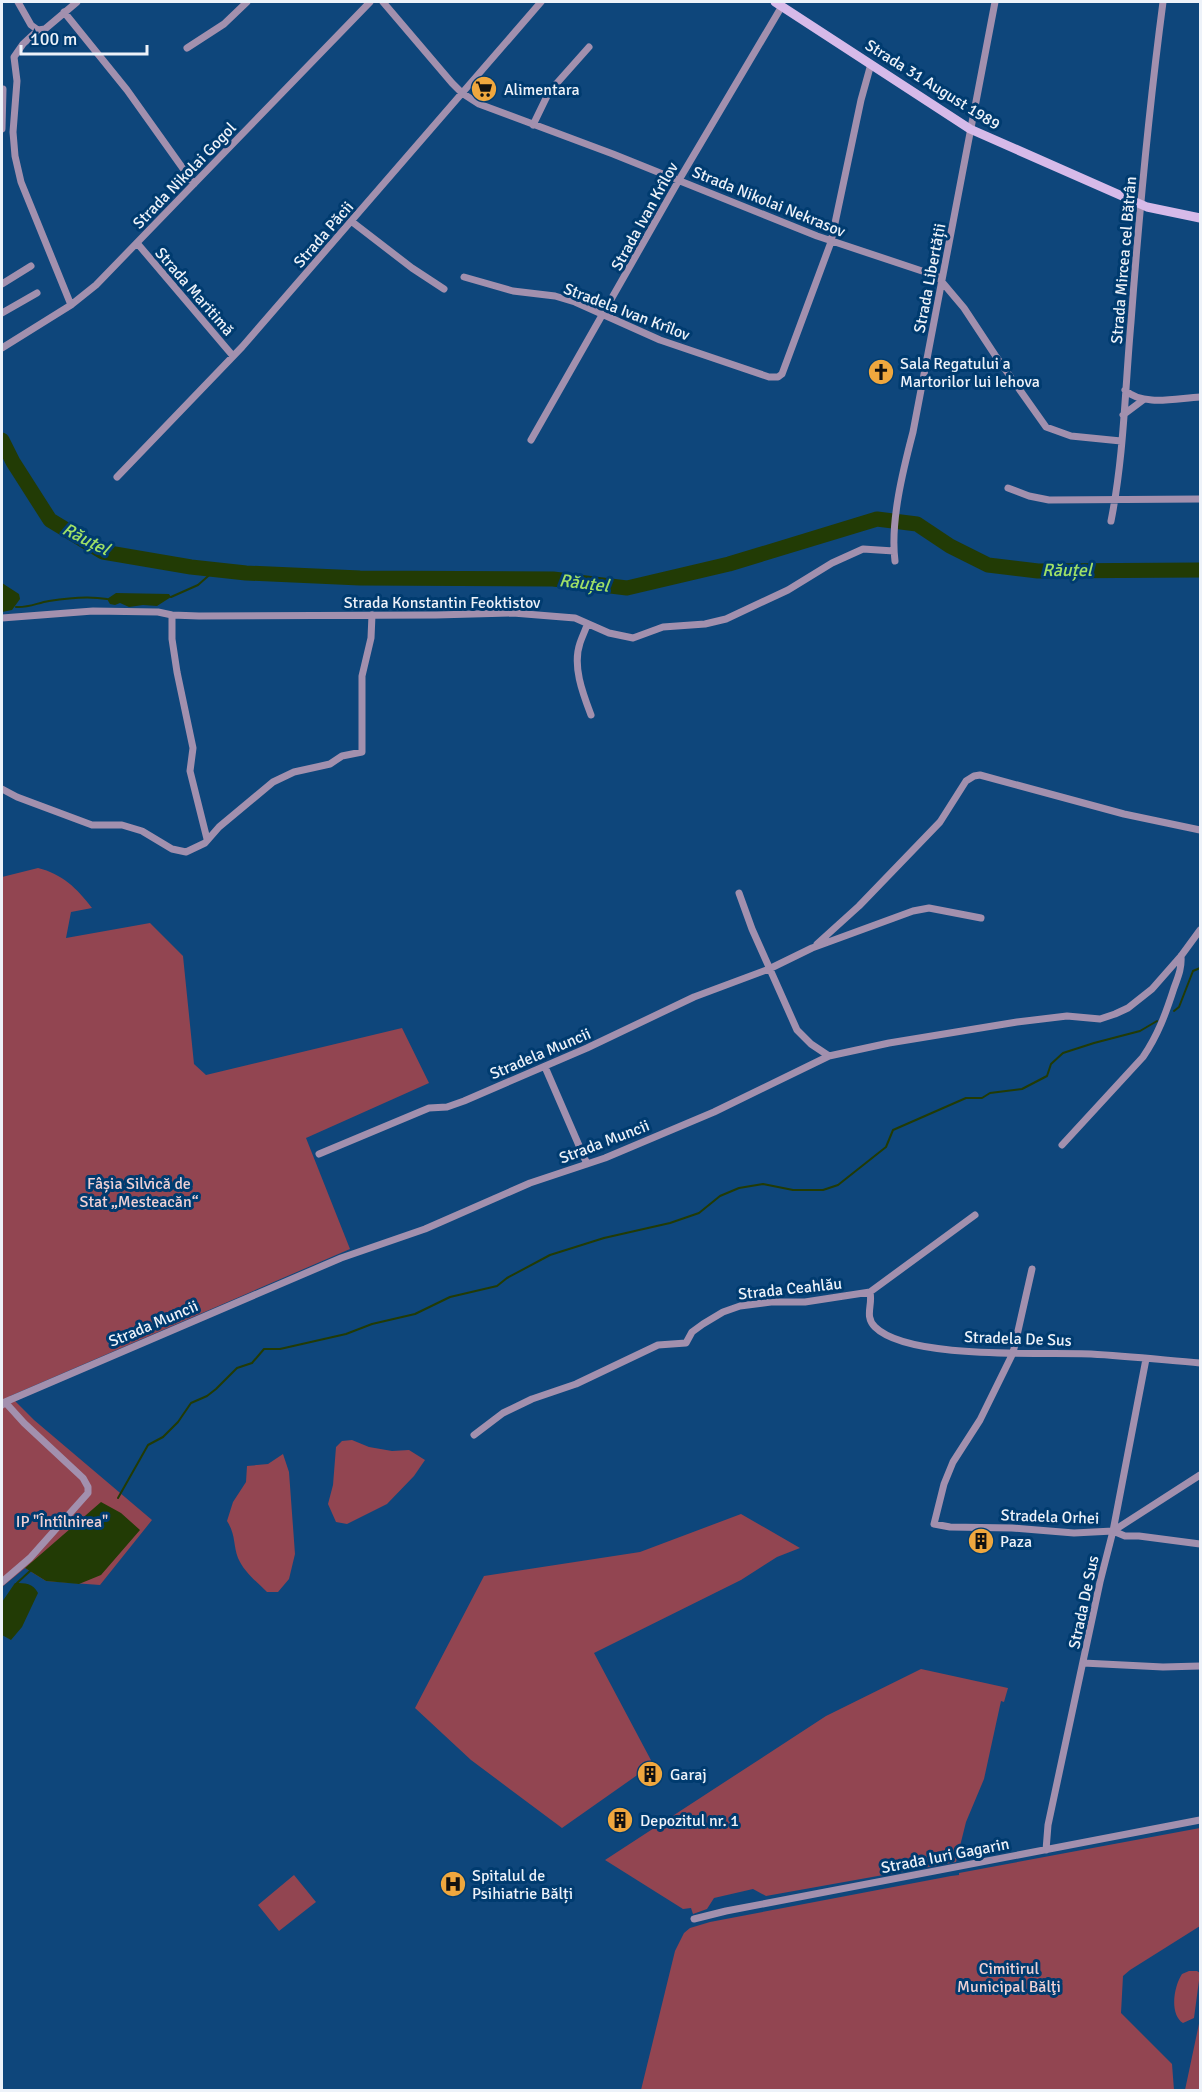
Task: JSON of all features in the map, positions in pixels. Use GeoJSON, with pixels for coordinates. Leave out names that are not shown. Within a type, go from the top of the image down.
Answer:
{"type":"FeatureCollection","features":[{"type":"Feature","properties":{"kind":"main road","name":"Strada 31 August 1989"},"geometry":{"type":"LineString","coordinates":[[779,4],[970,129],[1144,206],[1200,218]]}},
{"type":"Feature","properties":{"kind":"street"},"geometry":{"type":"LineString","coordinates":[[18,2],[31,25],[38,30]]}},
{"type":"Feature","properties":{"kind":"street"},"geometry":{"type":"LineString","coordinates":[[71,304],[21,182],[15,156],[13,132],[17,81],[14,57],[23,44],[38,30],[45,29],[77,2]]}},
{"type":"Feature","properties":{"kind":"street"},"geometry":{"type":"LineString","coordinates":[[187,48],[225,24],[247,2]]}},
{"type":"Feature","properties":{"kind":"street","name":"Strada Nikolai Gogol"},"geometry":{"type":"LineString","coordinates":[[2,348],[71,304],[96,285],[370,2]]}},
{"type":"Feature","properties":{"kind":"street","name":"Strada Nikolai Nekrasov"},"geometry":{"type":"LineString","coordinates":[[382,2],[462,93],[479,105],[679,180],[831,242],[937,276],[964,308],[1046,427],[1071,436],[1121,441]]}},
{"type":"Feature","properties":{"kind":"street","name":"Strada Păcii"},"geometry":{"type":"LineString","coordinates":[[117,477],[233,356],[541,2]]}},
{"type":"Feature","properties":{"kind":"street","name":"Strada Libertății"},"geometry":{"type":"LineString","coordinates":[[895,561],[893,533],[995,2]]}},
{"type":"Feature","properties":{"kind":"street","name":"Strada Mircea cel Bătrân"},"geometry":{"type":"LineString","coordinates":[[1111,521],[1121,441],[1163,2]]}},
{"type":"Feature","properties":{"kind":"street","name":"Strada Ivan Krîlov"},"geometry":{"type":"LineString","coordinates":[[531,440],[779,4]]}},
{"type":"Feature","properties":{"kind":"street"},"geometry":{"type":"LineString","coordinates":[[64,12],[127,90],[194,184]]}},
{"type":"Feature","properties":{"kind":"street"},"geometry":{"type":"LineString","coordinates":[[533,125],[549,92],[589,47]]}},
{"type":"Feature","properties":{"kind":"street"},"geometry":{"type":"LineString","coordinates":[[831,242],[861,100],[871,64]]}},
{"type":"Feature","properties":{"kind":"street"},"geometry":{"type":"LineString","coordinates":[[2,129],[3,89]]}},
{"type":"Feature","properties":{"kind":"street"},"geometry":{"type":"LineString","coordinates":[[351,221],[402,261],[444,289]]}},
{"type":"Feature","properties":{"kind":"street","name":"Stradela Ivan Krîlov"},"geometry":{"type":"LineString","coordinates":[[464,277],[513,291],[555,296],[575,302],[660,340],[778,377],[782,374],[795,341],[831,242]]}},
{"type":"Feature","properties":{"kind":"street","name":"Strada Maritimă"},"geometry":{"type":"LineString","coordinates":[[136,243],[233,356]]}},
{"type":"Feature","properties":{"kind":"street"},"geometry":{"type":"LineString","coordinates":[[2,284],[31,266]]}},
{"type":"Feature","properties":{"kind":"street"},"geometry":{"type":"LineString","coordinates":[[2,313],[36,293]]}},
{"type":"Feature","properties":{"kind":"street"},"geometry":{"type":"LineString","coordinates":[[1125,390],[1132,396],[1143,400],[1200,397]]}},
{"type":"Feature","properties":{"kind":"street"},"geometry":{"type":"LineString","coordinates":[[1123,415],[1143,400]]}},
{"type":"Feature","properties":{"kind":"street"},"geometry":{"type":"LineString","coordinates":[[1008,488],[1049,500],[1200,500]]}},
{"type":"Feature","properties":{"kind":"street","name":"Strada Konstantin Feoktistov"},"geometry":{"type":"LineString","coordinates":[[2,618],[74,612],[158,612],[172,615],[513,613],[575,618],[587,625],[618,636],[633,638],[663,627],[718,622],[738,615],[788,590],[832,563],[863,549],[894,551]]}},
{"type":"Feature","properties":{"kind":"street"},"geometry":{"type":"LineString","coordinates":[[172,615],[172,639],[192,748],[190,771],[207,839]]}},
{"type":"Feature","properties":{"kind":"street"},"geometry":{"type":"LineString","coordinates":[[2,789],[17,797],[92,825],[122,825],[142,831],[176,851],[186,852],[199,846],[273,782],[294,772],[330,764],[342,756],[362,752],[362,676],[372,639],[372,615]]}},
{"type":"Feature","properties":{"kind":"street"},"geometry":{"type":"LineString","coordinates":[[587,625],[579,644],[578,665],[584,697],[591,716]]}},
{"type":"Feature","properties":{"kind":"street"},"geometry":{"type":"LineString","coordinates":[[812,948],[859,906],[940,822],[969,778],[980,775],[1124,814],[1200,830]]}},
{"type":"Feature","properties":{"kind":"street"},"geometry":{"type":"LineString","coordinates":[[739,893],[769,969],[797,1030],[811,1044],[829,1056]]}},
{"type":"Feature","properties":{"kind":"street","name":"Stradela Muncii"},"geometry":{"type":"LineString","coordinates":[[319,1154],[418,1112],[429,1108],[447,1107],[464,1101],[694,997],[769,969],[812,948],[922,909],[940,909],[981,918]]}},
{"type":"Feature","properties":{"kind":"street","name":"Strada Muncii"},"geometry":{"type":"LineString","coordinates":[[3,1403],[341,1258],[425,1229],[530,1183],[587,1164],[714,1112],[829,1056],[890,1043],[1037,1019],[1067,1016],[1100,1019],[1128,1008],[1144,997],[1181,956],[1200,930]]}},
{"type":"Feature","properties":{"kind":"street"},"geometry":{"type":"LineString","coordinates":[[1062,1145],[1136,1066],[1152,1044],[1168,1009],[1179,975],[1181,956]]}},
{"type":"Feature","properties":{"kind":"street"},"geometry":{"type":"LineString","coordinates":[[544,1066],[587,1164]]}},
{"type":"Feature","properties":{"kind":"street","name":"Strada Ceahlău"},"geometry":{"type":"LineString","coordinates":[[474,1435],[503,1413],[532,1399],[576,1384],[658,1345],[686,1343],[692,1332],[702,1324],[733,1308],[771,1302],[805,1302],[870,1292],[975,1215]]}},
{"type":"Feature","properties":{"kind":"street"},"geometry":{"type":"LineString","coordinates":[[1013,1353],[1032,1269]]}},
{"type":"Feature","properties":{"kind":"street","name":"Stradela De Sus"},"geometry":{"type":"LineString","coordinates":[[870,1292],[872,1298],[869,1308],[870,1319],[880,1331],[900,1340],[939,1348],[1013,1353],[1093,1354],[1200,1363]]}},
{"type":"Feature","properties":{"kind":"street","name":"Stradela Orhei"},"geometry":{"type":"LineString","coordinates":[[1013,1353],[980,1420],[953,1462],[944,1484],[934,1524],[950,1527],[1012,1528],[1074,1533],[1113,1531],[1125,1536],[1200,1544]]}},
{"type":"Feature","properties":{"kind":"street","name":"Strada De Sus"},"geometry":{"type":"LineString","coordinates":[[1046,1850],[1048,1825],[1113,1531],[1146,1359]]}},
{"type":"Feature","properties":{"kind":"street"},"geometry":{"type":"LineString","coordinates":[[2,1582],[30,1558],[88,1493],[88,1487],[83,1478],[3,1403]]}},
{"type":"Feature","properties":{"kind":"street"},"geometry":{"type":"LineString","coordinates":[[1113,1531],[1200,1475]]}},
{"type":"Feature","properties":{"kind":"street"},"geometry":{"type":"LineString","coordinates":[[1083,1663],[1162,1667],[1200,1666]]}},
{"type":"Feature","properties":{"kind":"street","name":"Strada Iuri Gagarin"},"geometry":{"type":"LineString","coordinates":[[694,1919],[738,1908],[1200,1820]]}},
{"type":"Feature","properties":{"kind":"green space","name":"Fâșia Silvică de Stat „Mesteacăn“"},"geometry":{"type":"Polygon","coordinates":[[[38,868],[68,883],[92,908],[71,912],[66,938],[150,923],[183,956],[194,1064],[206,1075],[402,1028],[429,1083],[306,1138],[350,1249],[10,1396],[34,1420],[152,1520],[100,1585],[46,1581],[25,1568],[2,1587],[2,877],[38,868]]]}},
{"type":"Feature","properties":{"kind":"green space"},"geometry":{"type":"Polygon","coordinates":[[[352,1440],[369,1447],[392,1451],[409,1450],[425,1460],[414,1476],[387,1504],[347,1524],[336,1522],[328,1504],[333,1485],[336,1447],[342,1441],[352,1440]]]}},
{"type":"Feature","properties":{"kind":"green space"},"geometry":{"type":"Polygon","coordinates":[[[283,1454],[289,1472],[295,1554],[289,1579],[278,1592],[267,1592],[241,1563],[227,1521],[233,1502],[246,1482],[247,1466],[268,1464],[283,1454]]]}},
{"type":"Feature","properties":{"kind":"green space"},"geometry":{"type":"Polygon","coordinates":[[[741,1514],[800,1548],[777,1557],[741,1580],[594,1653],[653,1764],[562,1828],[471,1760],[415,1708],[484,1576],[640,1552],[741,1514]]]}},
{"type":"Feature","properties":{"kind":"green space"},"geometry":{"type":"Polygon","coordinates":[[[921,1669],[1008,1688],[1004,1702],[1001,1701],[984,1779],[966,1822],[956,1862],[766,1896],[753,1889],[714,1898],[707,1909],[693,1914],[691,1908],[683,1909],[605,1860],[826,1716],[921,1669]]]}},
{"type":"Feature","properties":{"kind":"green space","name":"Cimitirul Municipal Bălţi"},"geometry":{"type":"Polygon","coordinates":[[[1200,1828],[1200,1926],[1123,1976],[1121,2013],[1172,2064],[1174,2090],[641,2090],[675,1951],[684,1933],[690,1928],[710,1922],[959,1875],[959,1873],[1200,1828]]]}},
{"type":"Feature","properties":{"kind":"green space"},"geometry":{"type":"Polygon","coordinates":[[[294,1875],[316,1902],[279,1931],[258,1905],[294,1875]]]}},
{"type":"Feature","properties":{"kind":"green space"},"geometry":{"type":"Polygon","coordinates":[[[1189,1971],[1200,1973],[1194,2018],[1183,2023],[1176,2013],[1174,2000],[1179,1979],[1182,1974],[1189,1971]]]}},
{"type":"Feature","properties":{"kind":"green space"},"geometry":{"type":"Polygon","coordinates":[[[1200,2019],[1200,2090],[1185,2090],[1200,2019]]]}},
{"type":"Feature","properties":{"kind":"shaded area"},"geometry":{"type":"Polygon","coordinates":[[[2,583],[19,594],[20,599],[12,610],[2,612],[2,583]]]}},
{"type":"Feature","properties":{"kind":"shaded area"},"geometry":{"type":"Polygon","coordinates":[[[116,593],[169,594],[171,597],[157,606],[129,607],[120,603],[110,604],[107,599],[116,593]]]}},
{"type":"Feature","properties":{"kind":"shaded area"},"geometry":{"type":"Polygon","coordinates":[[[101,1502],[121,1513],[140,1530],[101,1575],[79,1584],[46,1581],[25,1568],[101,1502]]]}},
{"type":"Feature","properties":{"kind":"shaded area"},"geometry":{"type":"Polygon","coordinates":[[[15,1583],[31,1585],[38,1593],[22,1627],[11,1640],[2,1635],[2,1602],[15,1583]]]}},
{"type":"Feature","properties":{"kind":"waterway","name":"Răuțel"},"geometry":{"type":"LineString","coordinates":[[2,440],[13,462],[50,520],[103,552],[191,567],[246,573],[360,578],[553,579],[627,588],[729,564],[877,519],[917,524],[950,546],[988,565],[1038,571],[1200,570]]}},
{"type":"Feature","properties":{"kind":"waterway"},"geometry":{"type":"LineString","coordinates":[[171,597],[198,585],[215,570]]}},
{"type":"Feature","properties":{"kind":"waterway"},"geometry":{"type":"LineString","coordinates":[[16,607],[71,598],[107,599]]}},
{"type":"Feature","properties":{"kind":"waterway"},"geometry":{"type":"LineString","coordinates":[[1174,1011],[1179,1007],[1193,971],[1200,968]]}},
{"type":"Feature","properties":{"kind":"waterway"},"geometry":{"type":"LineString","coordinates":[[118,1498],[148,1445],[163,1437],[178,1422],[191,1403],[207,1396],[237,1368],[252,1363],[264,1349],[280,1349],[346,1334],[372,1324],[415,1314],[450,1297],[497,1286],[507,1278],[550,1255],[699,1213],[720,1196],[739,1188],[763,1184],[793,1190],[823,1190],[838,1185],[886,1147],[893,1130],[966,1098],[982,1098],[990,1093],[1022,1089],[1047,1076],[1051,1064],[1063,1053],[1140,1031],[1157,1021]]}},
{"type":"Feature","properties":{"kind":"waterway"},"geometry":{"type":"LineString","coordinates":[[17,1583],[30,1571]]}},
{"type":"Feature","properties":{"kind":"place","name":"Alimentara"},"geometry":{"type":"Point","coordinates":[484,89]}},
{"type":"Feature","properties":{"kind":"place","name":"Sala Regatului a Martorilor lui Iehova"},"geometry":{"type":"Point","coordinates":[881,372]}},
{"type":"Feature","properties":{"kind":"place","name":"Paza"},"geometry":{"type":"Point","coordinates":[981,1541]}},
{"type":"Feature","properties":{"kind":"place","name":"Garaj"},"geometry":{"type":"Point","coordinates":[650,1774]}},
{"type":"Feature","properties":{"kind":"place","name":"Depozitul nr. 1"},"geometry":{"type":"Point","coordinates":[620,1820]}},
{"type":"Feature","properties":{"kind":"place","name":"Spitalul de Psihiatrie Bălți"},"geometry":{"type":"Point","coordinates":[453,1884]}},
{"type":"Feature","properties":{"kind":"park label","name":"IP \"Întîlnirea\""},"geometry":{"type":"Point","coordinates":[62,1521]}}]}
